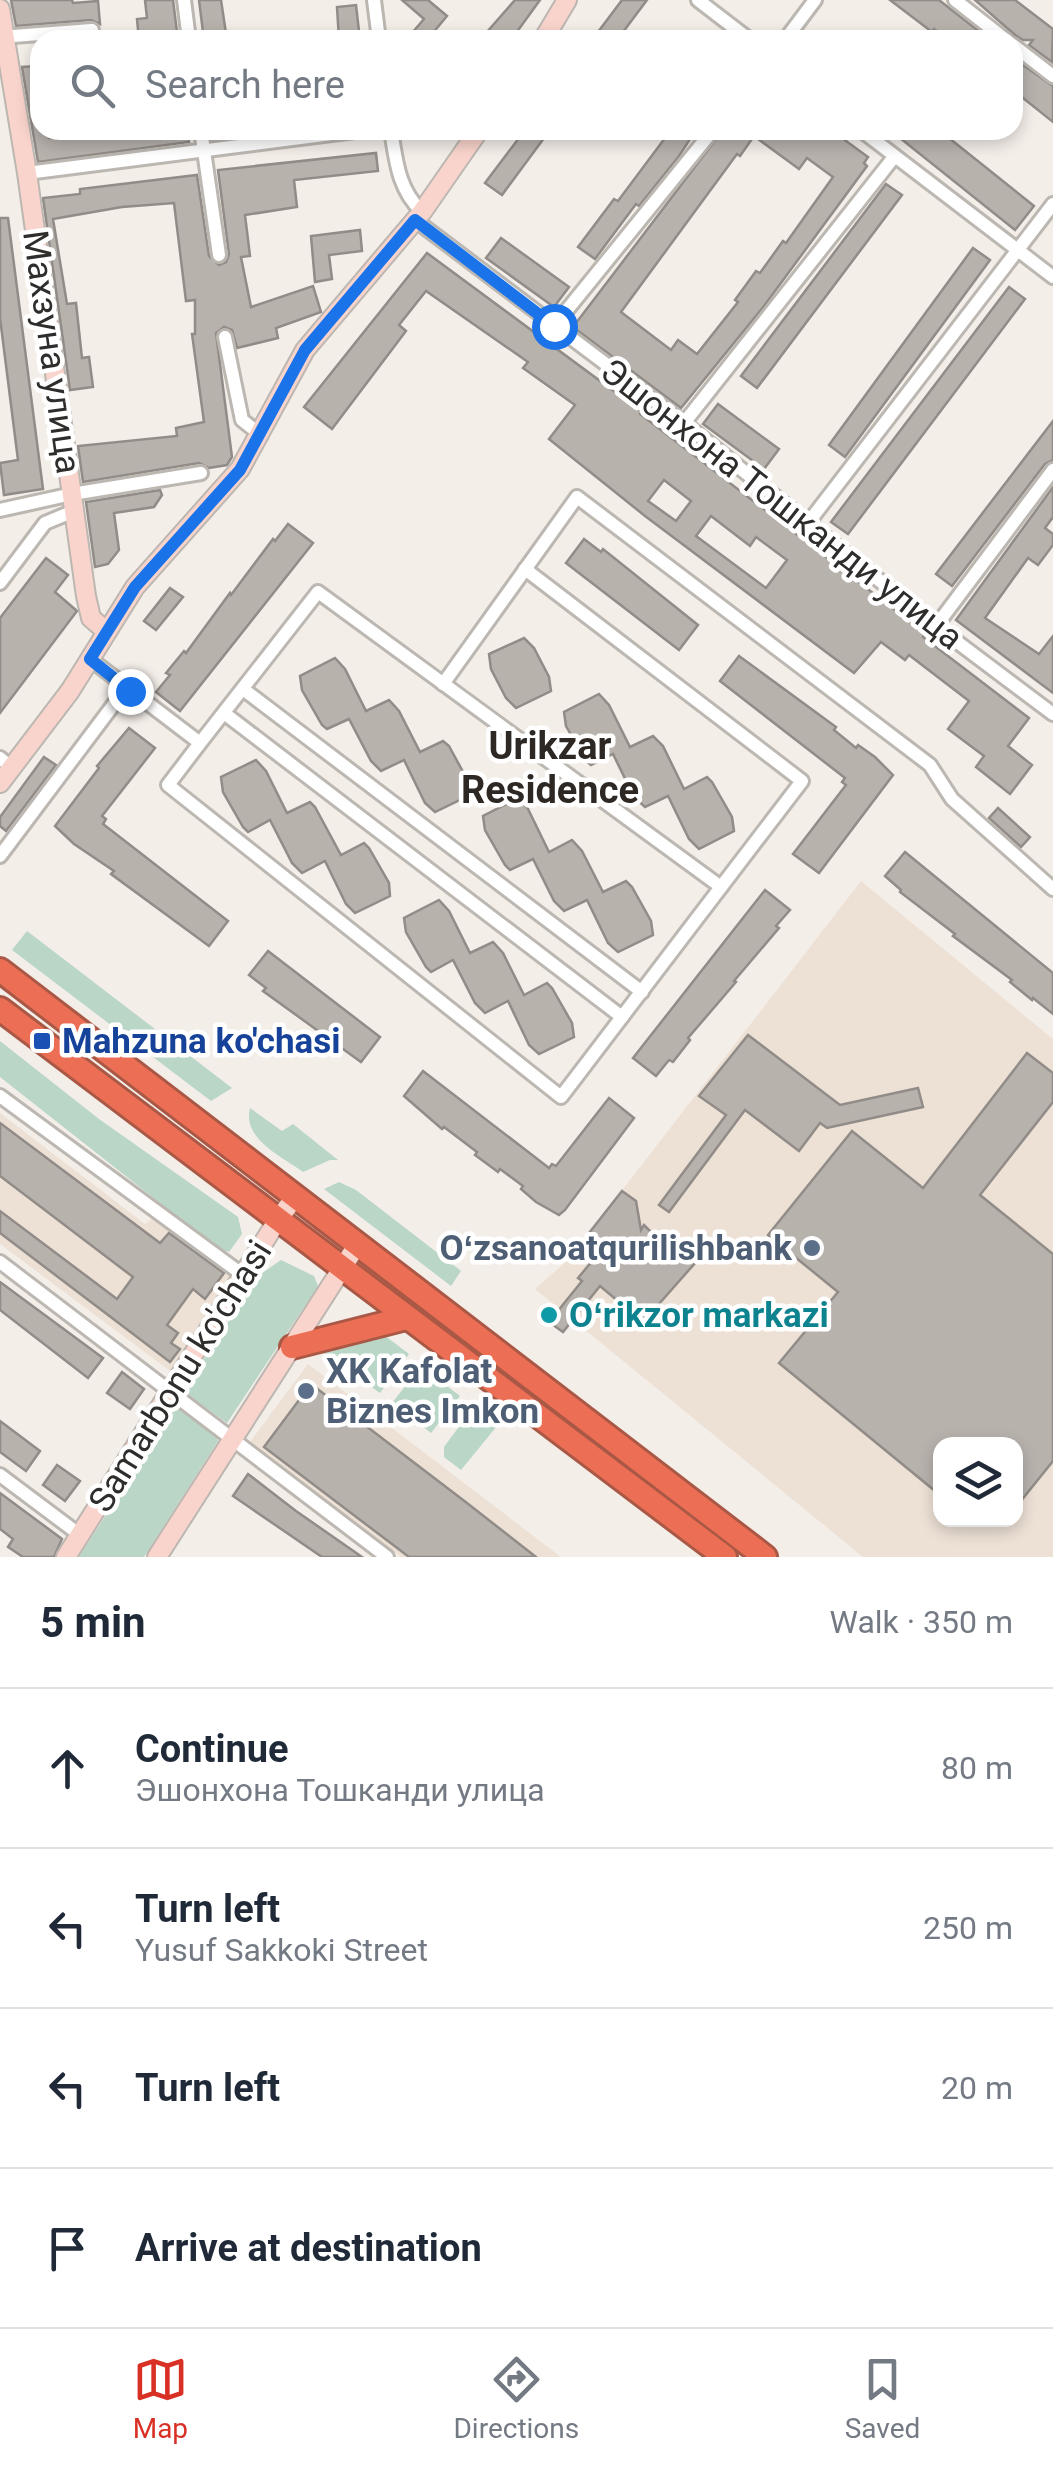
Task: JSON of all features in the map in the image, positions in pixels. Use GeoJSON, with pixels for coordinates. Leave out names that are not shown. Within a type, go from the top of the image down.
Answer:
{"type":"FeatureCollection","features":[{"type":"Feature","properties":{"kind":"highway"},"geometry":{"type":"LineString","coordinates":[[0,970],[765,1557]]}},
{"type":"Feature","properties":{"kind":"highway"},"geometry":{"type":"LineString","coordinates":[[0,1009],[725,1557]]}},
{"type":"Feature","properties":{"kind":"highway"},"geometry":{"type":"LineString","coordinates":[[110,1093],[129,1069]]}},
{"type":"Feature","properties":{"kind":"highway"},"geometry":{"type":"LineString","coordinates":[[292,1347],[406,1318]]}},
{"type":"Feature","properties":{"kind":"street"},"geometry":{"type":"LineString","coordinates":[[184,0],[188,30]]}},
{"type":"Feature","properties":{"kind":"street"},"geometry":{"type":"LineString","coordinates":[[374,0],[378,30]]}},
{"type":"Feature","properties":{"kind":"street"},"geometry":{"type":"LineString","coordinates":[[548,30],[567,0]]}},
{"type":"Feature","properties":{"kind":"street"},"geometry":{"type":"LineString","coordinates":[[698,0],[737,30]]}},
{"type":"Feature","properties":{"kind":"street"},"geometry":{"type":"LineString","coordinates":[[794,30],[816,0]]}},
{"type":"Feature","properties":{"kind":"street"},"geometry":{"type":"LineString","coordinates":[[955,0],[993,30]]}},
{"type":"Feature","properties":{"kind":"street","name":"Махзуна улица"},"geometry":{"type":"LineString","coordinates":[[0,9],[91,618],[106,630]]}},
{"type":"Feature","properties":{"kind":"street"},"geometry":{"type":"LineString","coordinates":[[2,37],[30,35]]}},
{"type":"Feature","properties":{"kind":"street"},"geometry":{"type":"LineString","coordinates":[[1023,53],[1053,76]]}},
{"type":"Feature","properties":{"kind":"street"},"geometry":{"type":"LineString","coordinates":[[202,140],[218,256]]}},
{"type":"Feature","properties":{"kind":"street"},"geometry":{"type":"LineString","coordinates":[[27,173],[284,140]]}},
{"type":"Feature","properties":{"kind":"street"},"geometry":{"type":"LineString","coordinates":[[392,140],[399,179],[418,216]]}},
{"type":"Feature","properties":{"kind":"street"},"geometry":{"type":"LineString","coordinates":[[4,770],[59,706],[146,574],[232,481],[305,350],[418,216],[472,140]]}},
{"type":"Feature","properties":{"kind":"street"},"geometry":{"type":"LineString","coordinates":[[554,326],[705,140]]}},
{"type":"Feature","properties":{"kind":"street"},"geometry":{"type":"LineString","coordinates":[[873,140],[1053,277]]}},
{"type":"Feature","properties":{"kind":"street"},"geometry":{"type":"LineString","coordinates":[[684,423],[894,157]]}},
{"type":"Feature","properties":{"kind":"street"},"geometry":{"type":"LineString","coordinates":[[808,523],[1053,204]]}},
{"type":"Feature","properties":{"kind":"street","name":"Эшонхона Тошканди улица"},"geometry":{"type":"LineString","coordinates":[[418,216],[1053,714]]}},
{"type":"Feature","properties":{"kind":"street"},"geometry":{"type":"LineString","coordinates":[[224,337],[242,420],[261,435]]}},
{"type":"Feature","properties":{"kind":"street"},"geometry":{"type":"LineString","coordinates":[[936,626],[1053,470]]}},
{"type":"Feature","properties":{"kind":"street"},"geometry":{"type":"LineString","coordinates":[[0,510],[73,502],[201,473]]}},
{"type":"Feature","properties":{"kind":"street"},"geometry":{"type":"LineString","coordinates":[[443,684],[577,497],[930,766],[952,799],[1053,889]]}},
{"type":"Feature","properties":{"kind":"street"},"geometry":{"type":"LineString","coordinates":[[0,583],[45,523],[73,502]]}},
{"type":"Feature","properties":{"kind":"street"},"geometry":{"type":"LineString","coordinates":[[525,569],[802,781],[561,1098],[168,785],[318,592],[721,887]]}},
{"type":"Feature","properties":{"kind":"street"},"geometry":{"type":"LineString","coordinates":[[90,659],[200,743]]}},
{"type":"Feature","properties":{"kind":"street"},"geometry":{"type":"LineString","coordinates":[[0,856],[126,688]]}},
{"type":"Feature","properties":{"kind":"street"},"geometry":{"type":"LineString","coordinates":[[243,689],[642,992]]}},
{"type":"Feature","properties":{"kind":"street"},"geometry":{"type":"LineString","coordinates":[[224,714],[622,1018]]}},
{"type":"Feature","properties":{"kind":"street"},"geometry":{"type":"LineString","coordinates":[[0,1096],[243,1275]]}},
{"type":"Feature","properties":{"kind":"street","name":"Samarbonu ko'chasi"},"geometry":{"type":"LineString","coordinates":[[66,1557],[295,1197]]}},
{"type":"Feature","properties":{"kind":"street"},"geometry":{"type":"LineString","coordinates":[[157,1557],[357,1244]]}},
{"type":"Feature","properties":{"kind":"street"},"geometry":{"type":"LineString","coordinates":[[0,1262],[387,1557]]}},
{"type":"Feature","properties":{"kind":"street"},"geometry":{"type":"LineString","coordinates":[[0,1475],[80,1535]]}},
{"type":"Feature","properties":{"kind":"shaded area"},"geometry":{"type":"Polygon","coordinates":[[[861,881],[1053,1039],[1053,1557],[863,1557],[535,1289],[569,1259],[861,881]]]}},
{"type":"Feature","properties":{"kind":"shaded area"},"geometry":{"type":"Polygon","coordinates":[[[0,1113],[145,1224],[157,1215],[235,1271],[170,1371],[0,1244],[0,1113]]]}},
{"type":"Feature","properties":{"kind":"shaded area"},"geometry":{"type":"Polygon","coordinates":[[[308,1364],[561,1557],[401,1557],[250,1442],[308,1364]]]}},
{"type":"Feature","properties":{"kind":"green space"},"geometry":{"type":"Polygon","coordinates":[[[27,931],[232,1088],[211,1101],[12,950],[27,931]]]}},
{"type":"Feature","properties":{"kind":"green space"},"geometry":{"type":"Polygon","coordinates":[[[0,1041],[99,1119],[238,1217],[242,1234],[229,1252],[217,1248],[0,1077],[0,1041]]]}},
{"type":"Feature","properties":{"kind":"green space"},"geometry":{"type":"Polygon","coordinates":[[[250,1108],[282,1131],[293,1124],[338,1160],[303,1172],[257,1138],[249,1119],[250,1108]]]}},
{"type":"Feature","properties":{"kind":"green space"},"geometry":{"type":"Polygon","coordinates":[[[339,1182],[356,1190],[461,1271],[451,1286],[324,1189],[339,1182]]]}},
{"type":"Feature","properties":{"kind":"green space"},"geometry":{"type":"Polygon","coordinates":[[[281,1260],[314,1276],[318,1286],[227,1423],[183,1391],[258,1276],[281,1260]]]}},
{"type":"Feature","properties":{"kind":"green space"},"geometry":{"type":"Polygon","coordinates":[[[380,1332],[409,1354],[380,1393],[314,1347],[380,1332]]]}},
{"type":"Feature","properties":{"kind":"green space"},"geometry":{"type":"Polygon","coordinates":[[[421,1366],[460,1396],[431,1433],[392,1403],[421,1366]]]}},
{"type":"Feature","properties":{"kind":"green space"},"geometry":{"type":"Polygon","coordinates":[[[475,1405],[497,1426],[461,1470],[444,1457],[444,1447],[475,1405]]]}},
{"type":"Feature","properties":{"kind":"green space"},"geometry":{"type":"Polygon","coordinates":[[[181,1408],[218,1441],[144,1557],[79,1557],[172,1412],[181,1408]]]}},
{"type":"Feature","properties":{"kind":"building"},"geometry":{"type":"Polygon","coordinates":[[[11,0],[98,1],[100,24],[91,20],[16,26],[11,0]]]}},
{"type":"Feature","properties":{"kind":"building"},"geometry":{"type":"Polygon","coordinates":[[[145,0],[173,0],[177,30],[138,30],[137,19],[147,18],[145,0]]]}},
{"type":"Feature","properties":{"kind":"building"},"geometry":{"type":"Polygon","coordinates":[[[199,0],[221,0],[226,30],[203,30],[199,0]]]}},
{"type":"Feature","properties":{"kind":"building"},"geometry":{"type":"Polygon","coordinates":[[[402,0],[428,0],[447,16],[435,30],[415,30],[424,19],[402,0]]]}},
{"type":"Feature","properties":{"kind":"building"},"geometry":{"type":"Polygon","coordinates":[[[515,0],[540,0],[518,30],[489,30],[515,0]]]}},
{"type":"Feature","properties":{"kind":"building"},"geometry":{"type":"Polygon","coordinates":[[[622,0],[647,0],[624,30],[600,30],[622,0]]]}},
{"type":"Feature","properties":{"kind":"building"},"geometry":{"type":"Polygon","coordinates":[[[890,0],[939,0],[977,30],[929,30],[890,0]]]}},
{"type":"Feature","properties":{"kind":"building"},"geometry":{"type":"Polygon","coordinates":[[[975,0],[1015,0],[1053,29],[1052,62],[1029,45],[1033,40],[1023,40],[1023,30],[1009,30],[975,0]]]}},
{"type":"Feature","properties":{"kind":"building"},"geometry":{"type":"Polygon","coordinates":[[[356,5],[359,30],[338,30],[337,7],[356,5]]]}},
{"type":"Feature","properties":{"kind":"building"},"geometry":{"type":"Polygon","coordinates":[[[1023,65],[1053,86],[1053,122],[1023,98],[1023,65]]]}},
{"type":"Feature","properties":{"kind":"building"},"geometry":{"type":"Polygon","coordinates":[[[30,66],[30,114],[22,67],[30,66]]]}},
{"type":"Feature","properties":{"kind":"building"},"geometry":{"type":"Polygon","coordinates":[[[34,140],[189,140],[189,142],[38,162],[34,140]]]}},
{"type":"Feature","properties":{"kind":"building"},"geometry":{"type":"Polygon","coordinates":[[[517,140],[543,140],[502,195],[485,183],[517,140]]]}},
{"type":"Feature","properties":{"kind":"building"},"geometry":{"type":"Polygon","coordinates":[[[664,140],[689,140],[595,259],[578,247],[614,199],[618,201],[664,140]]]}},
{"type":"Feature","properties":{"kind":"building"},"geometry":{"type":"Polygon","coordinates":[[[715,140],[751,140],[621,312],[671,350],[678,340],[697,354],[738,302],[735,300],[756,271],[760,273],[783,241],[786,243],[833,177],[807,158],[799,169],[759,140],[845,140],[868,157],[864,163],[867,166],[764,306],[681,408],[573,327],[715,140]]]}},
{"type":"Feature","properties":{"kind":"building"},"geometry":{"type":"Polygon","coordinates":[[[902,140],[952,140],[1034,206],[1015,230],[902,140]]]}},
{"type":"Feature","properties":{"kind":"building"},"geometry":{"type":"Polygon","coordinates":[[[376,153],[378,171],[294,180],[297,207],[245,215],[250,256],[241,257],[251,307],[313,286],[321,312],[276,328],[278,338],[237,348],[232,330],[224,327],[216,333],[232,457],[227,465],[209,468],[199,463],[83,482],[78,446],[177,436],[176,428],[204,422],[192,334],[195,300],[186,301],[174,203],[53,219],[67,304],[76,303],[82,358],[89,357],[93,387],[70,390],[43,198],[80,194],[80,189],[197,175],[209,256],[219,265],[226,262],[229,254],[218,170],[376,153]]]}},
{"type":"Feature","properties":{"kind":"building"},"geometry":{"type":"Polygon","coordinates":[[[886,184],[902,195],[757,388],[741,376],[886,184]]]}},
{"type":"Feature","properties":{"kind":"building"},"geometry":{"type":"Polygon","coordinates":[[[0,218],[8,218],[43,489],[4,495],[0,463],[18,460],[0,318],[0,218]]]}},
{"type":"Feature","properties":{"kind":"building"},"geometry":{"type":"Polygon","coordinates":[[[360,230],[362,251],[329,255],[332,279],[315,282],[311,236],[360,230]]]}},
{"type":"Feature","properties":{"kind":"building"},"geometry":{"type":"Polygon","coordinates":[[[501,238],[569,287],[554,307],[486,258],[501,238]]]}},
{"type":"Feature","properties":{"kind":"building"},"geometry":{"type":"Polygon","coordinates":[[[973,248],[990,260],[845,457],[829,445],[973,248]]]}},
{"type":"Feature","properties":{"kind":"building"},"geometry":{"type":"Polygon","coordinates":[[[427,253],[642,412],[1029,718],[1008,746],[1032,765],[1010,794],[976,767],[984,756],[948,729],[969,701],[909,655],[905,660],[881,642],[854,673],[645,516],[549,439],[575,405],[523,368],[528,362],[426,291],[399,325],[406,331],[332,429],[304,407],[427,253]],[[664,480],[648,501],[676,521],[691,501],[664,480]],[[711,516],[696,536],[766,588],[787,560],[756,537],[750,546],[711,516]]]}},
{"type":"Feature","properties":{"kind":"building"},"geometry":{"type":"Polygon","coordinates":[[[1009,287],[1025,299],[848,534],[831,522],[1009,287]]]}},
{"type":"Feature","properties":{"kind":"building"},"geometry":{"type":"Polygon","coordinates":[[[718,404],[779,449],[764,469],[703,424],[718,404]]]}},
{"type":"Feature","properties":{"kind":"building"},"geometry":{"type":"Polygon","coordinates":[[[1053,421],[1053,460],[1045,464],[952,586],[936,574],[1053,421]]]}},
{"type":"Feature","properties":{"kind":"building"},"geometry":{"type":"Polygon","coordinates":[[[1053,487],[1053,517],[1045,528],[1053,534],[1053,545],[1038,565],[1028,558],[985,618],[1039,654],[1053,636],[1053,693],[956,620],[1053,487]]]}},
{"type":"Feature","properties":{"kind":"building"},"geometry":{"type":"Polygon","coordinates":[[[160,490],[162,495],[154,507],[114,513],[119,550],[108,564],[95,567],[86,502],[160,490]]]}},
{"type":"Feature","properties":{"kind":"building"},"geometry":{"type":"Polygon","coordinates":[[[288,524],[313,543],[180,711],[156,692],[170,675],[166,673],[288,524]]]}},
{"type":"Feature","properties":{"kind":"building"},"geometry":{"type":"Polygon","coordinates":[[[584,539],[601,552],[603,549],[698,625],[679,650],[566,563],[584,539]]]}},
{"type":"Feature","properties":{"kind":"building"},"geometry":{"type":"Polygon","coordinates":[[[46,558],[68,575],[55,592],[77,611],[0,713],[0,618],[46,558]]]}},
{"type":"Feature","properties":{"kind":"building"},"geometry":{"type":"Polygon","coordinates":[[[170,588],[183,597],[156,630],[144,621],[170,588]]]}},
{"type":"Feature","properties":{"kind":"building"},"geometry":{"type":"Polygon","coordinates":[[[524,638],[534,648],[549,677],[551,691],[516,708],[506,698],[491,669],[489,654],[524,638]]]}},
{"type":"Feature","properties":{"kind":"building"},"geometry":{"type":"Polygon","coordinates":[[[739,656],[836,727],[834,730],[856,748],[858,745],[875,757],[893,775],[819,873],[793,854],[846,785],[842,782],[845,778],[720,681],[739,656]]]}},
{"type":"Feature","properties":{"kind":"building"},"geometry":{"type":"Polygon","coordinates":[[[335,658],[345,669],[366,711],[389,700],[420,752],[443,741],[449,746],[468,781],[470,795],[435,812],[425,803],[404,760],[381,771],[371,761],[349,719],[327,729],[322,725],[302,690],[300,676],[335,658]]]}},
{"type":"Feature","properties":{"kind":"building"},"geometry":{"type":"Polygon","coordinates":[[[599,694],[609,705],[630,747],[653,736],[663,746],[684,789],[707,777],[712,782],[732,817],[734,831],[699,849],[689,839],[668,796],[645,807],[634,797],[613,754],[591,765],[586,761],[566,726],[564,712],[599,694]]]}},
{"type":"Feature","properties":{"kind":"building"},"geometry":{"type":"Polygon","coordinates":[[[129,728],[155,748],[102,816],[106,819],[103,824],[228,921],[209,946],[111,874],[114,871],[55,826],[129,728]]]}},
{"type":"Feature","properties":{"kind":"building"},"geometry":{"type":"Polygon","coordinates":[[[44,757],[56,765],[6,831],[0,826],[0,817],[44,757]]]}},
{"type":"Feature","properties":{"kind":"building"},"geometry":{"type":"Polygon","coordinates":[[[256,760],[266,771],[287,813],[310,802],[341,855],[364,843],[369,848],[389,883],[390,896],[355,913],[346,904],[325,861],[302,873],[292,863],[270,820],[248,832],[243,827],[223,792],[221,777],[256,760]]]}},
{"type":"Feature","properties":{"kind":"building"},"geometry":{"type":"Polygon","coordinates":[[[518,798],[528,809],[549,852],[572,840],[603,892],[626,881],[632,887],[651,921],[653,935],[618,952],[608,943],[587,900],[564,911],[554,901],[533,859],[510,870],[505,865],[485,830],[483,816],[518,798]]]}},
{"type":"Feature","properties":{"kind":"building"},"geometry":{"type":"Polygon","coordinates":[[[998,808],[1030,837],[1021,847],[989,818],[998,808]]]}},
{"type":"Feature","properties":{"kind":"building"},"geometry":{"type":"Polygon","coordinates":[[[905,852],[1053,973],[1053,1014],[953,936],[885,876],[905,852]]]}},
{"type":"Feature","properties":{"kind":"building"},"geometry":{"type":"Polygon","coordinates":[[[765,890],[790,910],[673,1062],[669,1060],[656,1076],[633,1058],[765,890]]]}},
{"type":"Feature","properties":{"kind":"building"},"geometry":{"type":"Polygon","coordinates":[[[439,900],[449,911],[470,953],[493,942],[503,953],[524,995],[547,983],[552,988],[572,1023],[574,1037],[539,1054],[529,1045],[508,1001],[485,1013],[475,1003],[453,960],[431,972],[426,967],[406,932],[404,918],[439,900]]]}},
{"type":"Feature","properties":{"kind":"building"},"geometry":{"type":"Polygon","coordinates":[[[268,951],[380,1037],[361,1062],[263,991],[266,988],[249,975],[268,951]]]}},
{"type":"Feature","properties":{"kind":"building"},"geometry":{"type":"Polygon","coordinates":[[[748,1035],[840,1105],[918,1088],[923,1107],[827,1128],[820,1123],[799,1151],[745,1110],[669,1212],[659,1205],[726,1115],[699,1096],[748,1035]]]}},
{"type":"Feature","properties":{"kind":"building"},"geometry":{"type":"Polygon","coordinates":[[[1027,1053],[1053,1073],[1053,1102],[980,1195],[1053,1254],[1053,1461],[1023,1498],[1023,1437],[933,1437],[933,1489],[779,1363],[838,1292],[768,1235],[852,1131],[923,1188],[1027,1053]]]}},
{"type":"Feature","properties":{"kind":"building"},"geometry":{"type":"Polygon","coordinates":[[[423,1071],[549,1168],[552,1164],[556,1166],[609,1098],[634,1118],[559,1215],[536,1202],[521,1189],[523,1186],[475,1155],[477,1152],[442,1129],[404,1096],[423,1071]]]}},
{"type":"Feature","properties":{"kind":"building"},"geometry":{"type":"Polygon","coordinates":[[[0,1123],[160,1243],[169,1233],[224,1273],[205,1299],[193,1289],[167,1325],[178,1333],[171,1343],[180,1349],[170,1362],[0,1233],[0,1211],[117,1299],[133,1277],[0,1176],[0,1123]]]}},
{"type":"Feature","properties":{"kind":"building"},"geometry":{"type":"Polygon","coordinates":[[[622,1191],[636,1201],[641,1230],[644,1225],[655,1236],[660,1231],[696,1262],[643,1322],[600,1286],[563,1332],[549,1322],[598,1254],[582,1242],[622,1191]]]}},
{"type":"Feature","properties":{"kind":"building"},"geometry":{"type":"Polygon","coordinates":[[[0,1282],[103,1358],[88,1378],[0,1310],[0,1282]]]}},
{"type":"Feature","properties":{"kind":"building"},"geometry":{"type":"Polygon","coordinates":[[[122,1372],[144,1389],[130,1409],[107,1393],[122,1372]]]}},
{"type":"Feature","properties":{"kind":"building"},"geometry":{"type":"Polygon","coordinates":[[[311,1384],[536,1557],[409,1557],[264,1447],[311,1384]]]}},
{"type":"Feature","properties":{"kind":"building"},"geometry":{"type":"Polygon","coordinates":[[[0,1421],[40,1451],[26,1471],[0,1452],[0,1421]]]}},
{"type":"Feature","properties":{"kind":"building"},"geometry":{"type":"Polygon","coordinates":[[[57,1465],[80,1481],[65,1501],[43,1485],[57,1465]]]}},
{"type":"Feature","properties":{"kind":"building"},"geometry":{"type":"Polygon","coordinates":[[[248,1474],[362,1557],[322,1557],[233,1496],[248,1474]]]}},
{"type":"Feature","properties":{"kind":"building"},"geometry":{"type":"Polygon","coordinates":[[[0,1493],[62,1539],[54,1557],[23,1557],[8,1547],[13,1539],[0,1529],[0,1493]]]}},
{"type":"Feature","properties":{"kind":"place","name":"Mahzuna ko'chasi"},"geometry":{"type":"Point","coordinates":[42,1041]}},
{"type":"Feature","properties":{"kind":"place","name":"Oʻzsanoatqurilishbank"},"geometry":{"type":"Point","coordinates":[812,1248]}},
{"type":"Feature","properties":{"kind":"place","name":"Oʻrikzor markazi"},"geometry":{"type":"Point","coordinates":[549,1315]}},
{"type":"Feature","properties":{"kind":"place","name":"XK Kafolat Biznes Imkon"},"geometry":{"type":"Point","coordinates":[306,1391]}},
{"type":"Feature","properties":{"kind":"district","name":"Urikzar Residence"},"geometry":{"type":"Point","coordinates":[550,768]}},
{"type":"Feature","properties":{"kind":"route"},"geometry":{"type":"LineString","coordinates":[[130,691],[90,659],[106,630],[146,574],[236,475],[297,362],[415,220],[554,326]]}}]}
